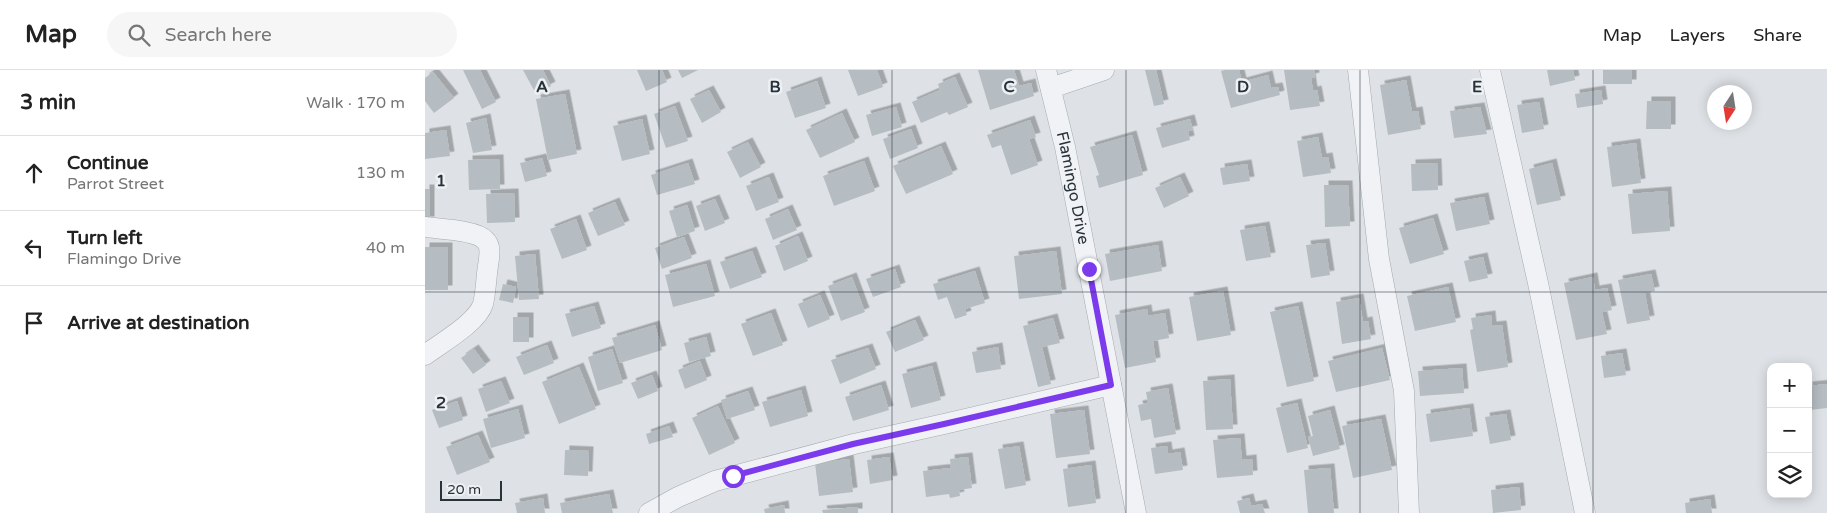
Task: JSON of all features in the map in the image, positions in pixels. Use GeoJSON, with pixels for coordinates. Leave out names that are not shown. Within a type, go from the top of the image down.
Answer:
{"type":"FeatureCollection","features":[{"type":"Feature","properties":{"kind":"street"},"geometry":{"type":"LineString","coordinates":[[1048,79],[1104,70]]}},
{"type":"Feature","properties":{"kind":"street"},"geometry":{"type":"LineString","coordinates":[[1358,70],[1379,258],[1404,391],[1409,513]]}},
{"type":"Feature","properties":{"kind":"street"},"geometry":{"type":"LineString","coordinates":[[1490,70],[1538,283],[1585,513]]}},
{"type":"Feature","properties":{"kind":"street","name":"Flamingo Drive"},"geometry":{"type":"LineString","coordinates":[[1048,79],[1065,147],[1136,513]]}},
{"type":"Feature","properties":{"kind":"street"},"geometry":{"type":"LineString","coordinates":[[425,227],[467,233],[484,238],[488,242],[489,252],[483,304],[479,312],[425,355]]}},
{"type":"Feature","properties":{"kind":"street"},"geometry":{"type":"LineString","coordinates":[[649,513],[677,497],[715,481],[853,444],[1111,385]]}},
{"type":"Feature","properties":{"kind":"building"},"geometry":{"type":"Polygon","coordinates":[[[463,70],[480,70],[496,102],[482,109],[463,70]]]}},
{"type":"Feature","properties":{"kind":"building"},"geometry":{"type":"Polygon","coordinates":[[[523,70],[543,70],[551,86],[536,94],[523,70]]]}},
{"type":"Feature","properties":{"kind":"building"},"geometry":{"type":"Polygon","coordinates":[[[637,70],[662,70],[667,82],[646,91],[637,70]]]}},
{"type":"Feature","properties":{"kind":"building"},"geometry":{"type":"Polygon","coordinates":[[[678,70],[698,70],[682,78],[678,70]]]}},
{"type":"Feature","properties":{"kind":"building"},"geometry":{"type":"Polygon","coordinates":[[[848,70],[877,70],[883,87],[858,96],[848,70]]]}},
{"type":"Feature","properties":{"kind":"building"},"geometry":{"type":"Polygon","coordinates":[[[978,70],[1014,70],[1019,86],[1031,83],[1034,96],[990,110],[978,70]]]}},
{"type":"Feature","properties":{"kind":"building"},"geometry":{"type":"Polygon","coordinates":[[[1145,70],[1156,70],[1164,104],[1154,106],[1145,70]]]}},
{"type":"Feature","properties":{"kind":"building"},"geometry":{"type":"Polygon","coordinates":[[[1239,70],[1242,82],[1268,75],[1271,88],[1278,87],[1280,95],[1231,108],[1221,71],[1239,70]]]}},
{"type":"Feature","properties":{"kind":"building"},"geometry":{"type":"Polygon","coordinates":[[[1284,70],[1314,70],[1315,77],[1311,78],[1313,91],[1317,90],[1320,106],[1290,110],[1284,70]]]}},
{"type":"Feature","properties":{"kind":"building"},"geometry":{"type":"Polygon","coordinates":[[[1547,70],[1573,70],[1575,80],[1550,86],[1547,70]]]}},
{"type":"Feature","properties":{"kind":"building"},"geometry":{"type":"Polygon","coordinates":[[[1603,70],[1632,70],[1632,84],[1603,84],[1603,70]]]}},
{"type":"Feature","properties":{"kind":"building"},"geometry":{"type":"Polygon","coordinates":[[[433,72],[454,98],[434,113],[425,101],[425,78],[433,72]]]}},
{"type":"Feature","properties":{"kind":"building"},"geometry":{"type":"Polygon","coordinates":[[[955,77],[968,107],[949,115],[947,112],[921,123],[912,102],[940,90],[938,84],[955,77]]]}},
{"type":"Feature","properties":{"kind":"building"},"geometry":{"type":"Polygon","coordinates":[[[1406,80],[1412,112],[1418,111],[1421,129],[1388,135],[1380,85],[1406,80]]]}},
{"type":"Feature","properties":{"kind":"building"},"geometry":{"type":"Polygon","coordinates":[[[817,81],[826,108],[795,118],[786,92],[817,81]]]}},
{"type":"Feature","properties":{"kind":"building"},"geometry":{"type":"Polygon","coordinates":[[[709,90],[721,112],[702,123],[690,99],[709,90]]]}},
{"type":"Feature","properties":{"kind":"building"},"geometry":{"type":"Polygon","coordinates":[[[1601,90],[1603,104],[1577,108],[1575,94],[1601,90]]]}},
{"type":"Feature","properties":{"kind":"building"},"geometry":{"type":"Polygon","coordinates":[[[565,94],[577,154],[548,160],[536,99],[565,94]]]}},
{"type":"Feature","properties":{"kind":"building"},"geometry":{"type":"Polygon","coordinates":[[[1647,101],[1671,101],[1671,129],[1646,129],[1647,101]]]}},
{"type":"Feature","properties":{"kind":"building"},"geometry":{"type":"Polygon","coordinates":[[[1539,102],[1544,129],[1522,133],[1517,105],[1539,102]]]}},
{"type":"Feature","properties":{"kind":"building"},"geometry":{"type":"Polygon","coordinates":[[[675,106],[688,141],[666,148],[654,114],[675,106]]]}},
{"type":"Feature","properties":{"kind":"building"},"geometry":{"type":"Polygon","coordinates":[[[896,107],[902,127],[872,136],[866,115],[896,107]]]}},
{"type":"Feature","properties":{"kind":"building"},"geometry":{"type":"Polygon","coordinates":[[[1480,107],[1487,134],[1454,138],[1450,111],[1480,107]]]}},
{"type":"Feature","properties":{"kind":"building"},"geometry":{"type":"Polygon","coordinates":[[[842,113],[855,142],[820,158],[806,130],[842,113]]]}},
{"type":"Feature","properties":{"kind":"building"},"geometry":{"type":"Polygon","coordinates":[[[486,118],[492,150],[473,153],[466,123],[486,118]]]}},
{"type":"Feature","properties":{"kind":"building"},"geometry":{"type":"Polygon","coordinates":[[[642,119],[650,154],[622,161],[613,126],[642,119]]]}},
{"type":"Feature","properties":{"kind":"building"},"geometry":{"type":"Polygon","coordinates":[[[1190,119],[1193,130],[1188,131],[1190,140],[1162,148],[1156,128],[1190,119]]]}},
{"type":"Feature","properties":{"kind":"building"},"geometry":{"type":"Polygon","coordinates":[[[1030,120],[1036,137],[1029,139],[1038,165],[1011,175],[1001,145],[992,148],[987,135],[1030,120]]]}},
{"type":"Feature","properties":{"kind":"building"},"geometry":{"type":"Polygon","coordinates":[[[911,129],[918,148],[890,159],[883,139],[911,129]]]}},
{"type":"Feature","properties":{"kind":"building"},"geometry":{"type":"Polygon","coordinates":[[[446,130],[450,156],[425,159],[425,133],[446,130]]]}},
{"type":"Feature","properties":{"kind":"building"},"geometry":{"type":"Polygon","coordinates":[[[1132,135],[1143,175],[1099,188],[1096,176],[1099,175],[1090,147],[1132,135]]]}},
{"type":"Feature","properties":{"kind":"building"},"geometry":{"type":"Polygon","coordinates":[[[1318,137],[1322,158],[1328,157],[1331,173],[1303,177],[1297,141],[1318,137]]]}},
{"type":"Feature","properties":{"kind":"building"},"geometry":{"type":"Polygon","coordinates":[[[748,142],[761,167],[740,178],[727,152],[748,142]]]}},
{"type":"Feature","properties":{"kind":"building"},"geometry":{"type":"Polygon","coordinates":[[[1636,143],[1641,183],[1612,187],[1607,147],[1636,143]]]}},
{"type":"Feature","properties":{"kind":"building"},"geometry":{"type":"Polygon","coordinates":[[[941,146],[953,174],[906,194],[893,166],[941,146]]]}},
{"type":"Feature","properties":{"kind":"building"},"geometry":{"type":"Polygon","coordinates":[[[542,158],[547,176],[525,182],[520,163],[542,158]]]}},
{"type":"Feature","properties":{"kind":"building"},"geometry":{"type":"Polygon","coordinates":[[[499,159],[500,189],[469,190],[468,160],[499,159]]]}},
{"type":"Feature","properties":{"kind":"building"},"geometry":{"type":"Polygon","coordinates":[[[864,161],[875,191],[834,206],[823,176],[864,161]]]}},
{"type":"Feature","properties":{"kind":"building"},"geometry":{"type":"Polygon","coordinates":[[[688,163],[695,184],[657,195],[651,175],[688,163]]]}},
{"type":"Feature","properties":{"kind":"building"},"geometry":{"type":"Polygon","coordinates":[[[1437,163],[1438,190],[1412,191],[1411,164],[1437,163]]]}},
{"type":"Feature","properties":{"kind":"building"},"geometry":{"type":"Polygon","coordinates":[[[1552,163],[1561,200],[1537,205],[1529,169],[1552,163]]]}},
{"type":"Feature","properties":{"kind":"building"},"geometry":{"type":"Polygon","coordinates":[[[1247,164],[1250,181],[1223,185],[1220,168],[1247,164]]]}},
{"type":"Feature","properties":{"kind":"building"},"geometry":{"type":"Polygon","coordinates":[[[769,177],[779,202],[756,211],[746,186],[769,177]]]}},
{"type":"Feature","properties":{"kind":"building"},"geometry":{"type":"Polygon","coordinates":[[[1180,177],[1189,196],[1164,208],[1155,188],[1180,177]]]}},
{"type":"Feature","properties":{"kind":"building"},"geometry":{"type":"Polygon","coordinates":[[[1324,185],[1348,185],[1350,226],[1325,227],[1324,185]]]}},
{"type":"Feature","properties":{"kind":"building"},"geometry":{"type":"Polygon","coordinates":[[[425,189],[430,189],[430,221],[425,221],[425,189]]]}},
{"type":"Feature","properties":{"kind":"building"},"geometry":{"type":"Polygon","coordinates":[[[1667,191],[1670,231],[1632,234],[1628,194],[1667,191]]]}},
{"type":"Feature","properties":{"kind":"building"},"geometry":{"type":"Polygon","coordinates":[[[514,193],[515,222],[487,223],[486,194],[514,193]]]}},
{"type":"Feature","properties":{"kind":"building"},"geometry":{"type":"Polygon","coordinates":[[[1484,197],[1490,224],[1456,231],[1450,203],[1484,197]]]}},
{"type":"Feature","properties":{"kind":"building"},"geometry":{"type":"Polygon","coordinates":[[[715,199],[725,223],[705,231],[696,206],[715,199]]]}},
{"type":"Feature","properties":{"kind":"building"},"geometry":{"type":"Polygon","coordinates":[[[615,202],[625,225],[598,236],[588,213],[615,202]]]}},
{"type":"Feature","properties":{"kind":"building"},"geometry":{"type":"Polygon","coordinates":[[[687,205],[695,231],[677,237],[669,211],[687,205]]]}},
{"type":"Feature","properties":{"kind":"building"},"geometry":{"type":"Polygon","coordinates":[[[788,209],[797,230],[773,240],[765,219],[788,209]]]}},
{"type":"Feature","properties":{"kind":"building"},"geometry":{"type":"Polygon","coordinates":[[[1433,218],[1444,254],[1410,264],[1399,228],[1433,218]]]}},
{"type":"Feature","properties":{"kind":"building"},"geometry":{"type":"Polygon","coordinates":[[[576,219],[587,250],[562,259],[550,229],[576,219]]]}},
{"type":"Feature","properties":{"kind":"building"},"geometry":{"type":"Polygon","coordinates":[[[1265,226],[1271,257],[1246,261],[1240,230],[1265,226]]]}},
{"type":"Feature","properties":{"kind":"building"},"geometry":{"type":"Polygon","coordinates":[[[798,236],[808,261],[784,271],[775,246],[798,236]]]}},
{"type":"Feature","properties":{"kind":"building"},"geometry":{"type":"Polygon","coordinates":[[[684,237],[692,258],[662,269],[655,248],[684,237]]]}},
{"type":"Feature","properties":{"kind":"building"},"geometry":{"type":"Polygon","coordinates":[[[1325,243],[1330,275],[1311,278],[1306,245],[1325,243]]]}},
{"type":"Feature","properties":{"kind":"building"},"geometry":{"type":"Polygon","coordinates":[[[1158,245],[1162,271],[1110,281],[1105,254],[1158,245]]]}},
{"type":"Feature","properties":{"kind":"building"},"geometry":{"type":"Polygon","coordinates":[[[425,247],[448,247],[448,290],[425,290],[425,247]]]}},
{"type":"Feature","properties":{"kind":"building"},"geometry":{"type":"Polygon","coordinates":[[[752,251],[762,277],[730,289],[720,262],[752,251]]]}},
{"type":"Feature","properties":{"kind":"building"},"geometry":{"type":"Polygon","coordinates":[[[1056,251],[1062,294],[1019,299],[1014,256],[1056,251]]]}},
{"type":"Feature","properties":{"kind":"building"},"geometry":{"type":"Polygon","coordinates":[[[535,254],[539,299],[519,300],[515,256],[535,254]]]}},
{"type":"Feature","properties":{"kind":"building"},"geometry":{"type":"Polygon","coordinates":[[[1483,257],[1488,278],[1469,282],[1464,261],[1483,257]]]}},
{"type":"Feature","properties":{"kind":"building"},"geometry":{"type":"Polygon","coordinates":[[[706,264],[715,296],[673,307],[665,275],[706,264]]]}},
{"type":"Feature","properties":{"kind":"building"},"geometry":{"type":"Polygon","coordinates":[[[895,269],[901,287],[873,297],[866,279],[895,269]]]}},
{"type":"Feature","properties":{"kind":"building"},"geometry":{"type":"Polygon","coordinates":[[[975,271],[985,303],[965,309],[967,315],[955,319],[947,297],[938,300],[933,284],[975,271]]]}},
{"type":"Feature","properties":{"kind":"building"},"geometry":{"type":"Polygon","coordinates":[[[1651,274],[1655,291],[1645,293],[1650,320],[1627,324],[1618,280],[1651,274]]]}},
{"type":"Feature","properties":{"kind":"building"},"geometry":{"type":"Polygon","coordinates":[[[852,277],[865,312],[841,321],[828,286],[852,277]]]}},
{"type":"Feature","properties":{"kind":"building"},"geometry":{"type":"Polygon","coordinates":[[[1593,277],[1595,290],[1607,288],[1612,310],[1602,312],[1607,334],[1576,340],[1564,283],[1593,277]]]}},
{"type":"Feature","properties":{"kind":"building"},"geometry":{"type":"Polygon","coordinates":[[[503,284],[516,287],[513,303],[499,300],[503,284]]]}},
{"type":"Feature","properties":{"kind":"building"},"geometry":{"type":"Polygon","coordinates":[[[1448,287],[1456,322],[1415,331],[1407,296],[1448,287]]]}},
{"type":"Feature","properties":{"kind":"building"},"geometry":{"type":"Polygon","coordinates":[[[1223,291],[1231,335],[1197,341],[1189,297],[1223,291]]]}},
{"type":"Feature","properties":{"kind":"building"},"geometry":{"type":"Polygon","coordinates":[[[820,295],[830,319],[808,328],[798,304],[820,295]]]}},
{"type":"Feature","properties":{"kind":"building"},"geometry":{"type":"Polygon","coordinates":[[[1359,298],[1363,322],[1368,321],[1371,339],[1342,344],[1336,302],[1359,298]]]}},
{"type":"Feature","properties":{"kind":"building"},"geometry":{"type":"Polygon","coordinates":[[[594,306],[601,328],[572,337],[565,314],[594,306]]]}},
{"type":"Feature","properties":{"kind":"building"},"geometry":{"type":"Polygon","coordinates":[[[1298,306],[1314,381],[1287,387],[1270,312],[1298,306]]]}},
{"type":"Feature","properties":{"kind":"building"},"geometry":{"type":"Polygon","coordinates":[[[1147,309],[1148,316],[1165,313],[1169,338],[1153,341],[1156,362],[1125,368],[1115,315],[1147,309]]]}},
{"type":"Feature","properties":{"kind":"building"},"geometry":{"type":"Polygon","coordinates":[[[771,313],[783,345],[753,356],[741,324],[771,313]]]}},
{"type":"Feature","properties":{"kind":"building"},"geometry":{"type":"Polygon","coordinates":[[[1491,315],[1492,326],[1502,325],[1508,367],[1477,372],[1470,330],[1473,329],[1471,318],[1491,315]]]}},
{"type":"Feature","properties":{"kind":"building"},"geometry":{"type":"Polygon","coordinates":[[[513,317],[529,317],[529,342],[513,342],[513,317]]]}},
{"type":"Feature","properties":{"kind":"building"},"geometry":{"type":"Polygon","coordinates":[[[1053,318],[1060,343],[1042,347],[1051,384],[1038,387],[1023,326],[1053,318]]]}},
{"type":"Feature","properties":{"kind":"building"},"geometry":{"type":"Polygon","coordinates":[[[915,320],[924,340],[895,352],[886,332],[915,320]]]}},
{"type":"Feature","properties":{"kind":"building"},"geometry":{"type":"Polygon","coordinates":[[[655,325],[662,350],[620,363],[612,338],[655,325]]]}},
{"type":"Feature","properties":{"kind":"building"},"geometry":{"type":"Polygon","coordinates":[[[706,337],[711,356],[689,362],[684,343],[706,337]]]}},
{"type":"Feature","properties":{"kind":"building"},"geometry":{"type":"Polygon","coordinates":[[[547,345],[554,363],[524,375],[516,357],[547,345]]]}},
{"type":"Feature","properties":{"kind":"building"},"geometry":{"type":"Polygon","coordinates":[[[998,347],[1001,369],[976,373],[972,352],[998,347]]]}},
{"type":"Feature","properties":{"kind":"building"},"geometry":{"type":"Polygon","coordinates":[[[868,348],[876,369],[840,384],[831,360],[868,348]]]}},
{"type":"Feature","properties":{"kind":"building"},"geometry":{"type":"Polygon","coordinates":[[[1382,348],[1390,380],[1336,392],[1328,361],[1382,348]]]}},
{"type":"Feature","properties":{"kind":"building"},"geometry":{"type":"Polygon","coordinates":[[[474,349],[486,365],[473,374],[461,358],[474,349]]]}},
{"type":"Feature","properties":{"kind":"building"},"geometry":{"type":"Polygon","coordinates":[[[612,349],[623,383],[598,391],[588,357],[612,349]]]}},
{"type":"Feature","properties":{"kind":"building"},"geometry":{"type":"Polygon","coordinates":[[[1622,353],[1626,375],[1604,378],[1601,356],[1622,353]]]}},
{"type":"Feature","properties":{"kind":"building"},"geometry":{"type":"Polygon","coordinates":[[[700,361],[707,380],[685,389],[678,370],[700,361]]]}},
{"type":"Feature","properties":{"kind":"building"},"geometry":{"type":"Polygon","coordinates":[[[932,366],[941,400],[911,408],[902,374],[932,366]]]}},
{"type":"Feature","properties":{"kind":"building"},"geometry":{"type":"Polygon","coordinates":[[[579,367],[596,409],[559,424],[542,382],[579,367]]]}},
{"type":"Feature","properties":{"kind":"building"},"geometry":{"type":"Polygon","coordinates":[[[1462,368],[1464,393],[1420,396],[1418,371],[1462,368]]]}},
{"type":"Feature","properties":{"kind":"building"},"geometry":{"type":"Polygon","coordinates":[[[652,375],[658,391],[638,399],[631,383],[652,375]]]}},
{"type":"Feature","properties":{"kind":"building"},"geometry":{"type":"Polygon","coordinates":[[[1230,379],[1233,429],[1206,430],[1203,381],[1230,379]]]}},
{"type":"Feature","properties":{"kind":"building"},"geometry":{"type":"Polygon","coordinates":[[[501,381],[510,403],[486,412],[478,389],[501,381]]]}},
{"type":"Feature","properties":{"kind":"building"},"geometry":{"type":"Polygon","coordinates":[[[1827,384],[1827,408],[1812,410],[1812,386],[1827,384]]]}},
{"type":"Feature","properties":{"kind":"building"},"geometry":{"type":"Polygon","coordinates":[[[881,385],[889,410],[853,421],[845,397],[881,385]]]}},
{"type":"Feature","properties":{"kind":"building"},"geometry":{"type":"Polygon","coordinates":[[[1168,388],[1176,434],[1154,438],[1151,419],[1141,421],[1138,405],[1148,403],[1146,392],[1168,388]]]}},
{"type":"Feature","properties":{"kind":"building"},"geometry":{"type":"Polygon","coordinates":[[[801,390],[808,416],[770,427],[762,402],[801,390]]]}},
{"type":"Feature","properties":{"kind":"building"},"geometry":{"type":"Polygon","coordinates":[[[748,391],[755,410],[727,419],[721,400],[748,391]]]}},
{"type":"Feature","properties":{"kind":"building"},"geometry":{"type":"Polygon","coordinates":[[[457,401],[463,420],[439,428],[432,410],[457,401]]]}},
{"type":"Feature","properties":{"kind":"building"},"geometry":{"type":"Polygon","coordinates":[[[1297,403],[1308,448],[1287,453],[1276,408],[1297,403]]]}},
{"type":"Feature","properties":{"kind":"building"},"geometry":{"type":"Polygon","coordinates":[[[718,406],[735,443],[709,455],[692,418],[718,406]]]}},
{"type":"Feature","properties":{"kind":"building"},"geometry":{"type":"Polygon","coordinates":[[[1469,408],[1473,436],[1430,442],[1426,414],[1469,408]]]}},
{"type":"Feature","properties":{"kind":"building"},"geometry":{"type":"Polygon","coordinates":[[[518,409],[525,438],[491,448],[483,419],[518,409]]]}},
{"type":"Feature","properties":{"kind":"building"},"geometry":{"type":"Polygon","coordinates":[[[1084,410],[1090,454],[1056,458],[1050,414],[1084,410]]]}},
{"type":"Feature","properties":{"kind":"building"},"geometry":{"type":"Polygon","coordinates":[[[1330,410],[1340,449],[1313,456],[1308,437],[1313,436],[1308,416],[1330,410]]]}},
{"type":"Feature","properties":{"kind":"building"},"geometry":{"type":"Polygon","coordinates":[[[1506,414],[1511,440],[1490,444],[1485,417],[1506,414]]]}},
{"type":"Feature","properties":{"kind":"building"},"geometry":{"type":"Polygon","coordinates":[[[1381,419],[1392,470],[1353,478],[1342,426],[1381,419]]]}},
{"type":"Feature","properties":{"kind":"building"},"geometry":{"type":"Polygon","coordinates":[[[669,426],[673,437],[649,444],[646,434],[669,426]]]}},
{"type":"Feature","properties":{"kind":"building"},"geometry":{"type":"Polygon","coordinates":[[[478,435],[490,462],[457,475],[446,447],[478,435]]]}},
{"type":"Feature","properties":{"kind":"building"},"geometry":{"type":"Polygon","coordinates":[[[1240,438],[1242,460],[1252,459],[1253,475],[1217,478],[1213,440],[1240,438]]]}},
{"type":"Feature","properties":{"kind":"building"},"geometry":{"type":"Polygon","coordinates":[[[1019,446],[1026,485],[1005,489],[998,449],[1019,446]]]}},
{"type":"Feature","properties":{"kind":"building"},"geometry":{"type":"Polygon","coordinates":[[[1167,446],[1168,454],[1180,452],[1183,470],[1155,474],[1151,448],[1167,446]]]}},
{"type":"Feature","properties":{"kind":"building"},"geometry":{"type":"Polygon","coordinates":[[[565,450],[589,451],[588,476],[564,475],[565,450]]]}},
{"type":"Feature","properties":{"kind":"building"},"geometry":{"type":"Polygon","coordinates":[[[889,457],[893,480],[870,484],[867,460],[889,457]]]}},
{"type":"Feature","properties":{"kind":"building"},"geometry":{"type":"Polygon","coordinates":[[[968,457],[972,488],[959,490],[960,496],[950,498],[949,494],[926,497],[923,471],[951,468],[950,459],[968,457]]]}},
{"type":"Feature","properties":{"kind":"building"},"geometry":{"type":"Polygon","coordinates":[[[849,459],[853,492],[819,496],[815,463],[849,459]]]}},
{"type":"Feature","properties":{"kind":"building"},"geometry":{"type":"Polygon","coordinates":[[[1091,465],[1096,503],[1068,507],[1063,469],[1091,465]]]}},
{"type":"Feature","properties":{"kind":"building"},"geometry":{"type":"Polygon","coordinates":[[[1330,468],[1334,513],[1308,513],[1304,470],[1330,468]]]}},
{"type":"Feature","properties":{"kind":"building"},"geometry":{"type":"Polygon","coordinates":[[[1519,487],[1521,510],[1493,513],[1491,490],[1519,487]]]}},
{"type":"Feature","properties":{"kind":"building"},"geometry":{"type":"Polygon","coordinates":[[[609,494],[613,513],[562,513],[560,503],[609,494]]]}},
{"type":"Feature","properties":{"kind":"building"},"geometry":{"type":"Polygon","coordinates":[[[543,498],[545,513],[517,513],[515,503],[543,498]]]}},
{"type":"Feature","properties":{"kind":"building"},"geometry":{"type":"Polygon","coordinates":[[[1249,498],[1251,506],[1262,504],[1265,513],[1240,513],[1237,501],[1249,498]]]}},
{"type":"Feature","properties":{"kind":"building"},"geometry":{"type":"Polygon","coordinates":[[[1710,499],[1712,513],[1686,513],[1685,503],[1710,499]]]}},
{"type":"Feature","properties":{"kind":"building"},"geometry":{"type":"Polygon","coordinates":[[[784,505],[785,513],[765,513],[764,509],[784,505]]]}},
{"type":"Feature","properties":{"kind":"building"},"geometry":{"type":"Polygon","coordinates":[[[858,507],[858,513],[823,513],[822,510],[858,507]]]}},
{"type":"Feature","properties":{"kind":"route"},"geometry":{"type":"LineString","coordinates":[[733,476],[853,444],[1111,385],[1089,269]]}}]}
